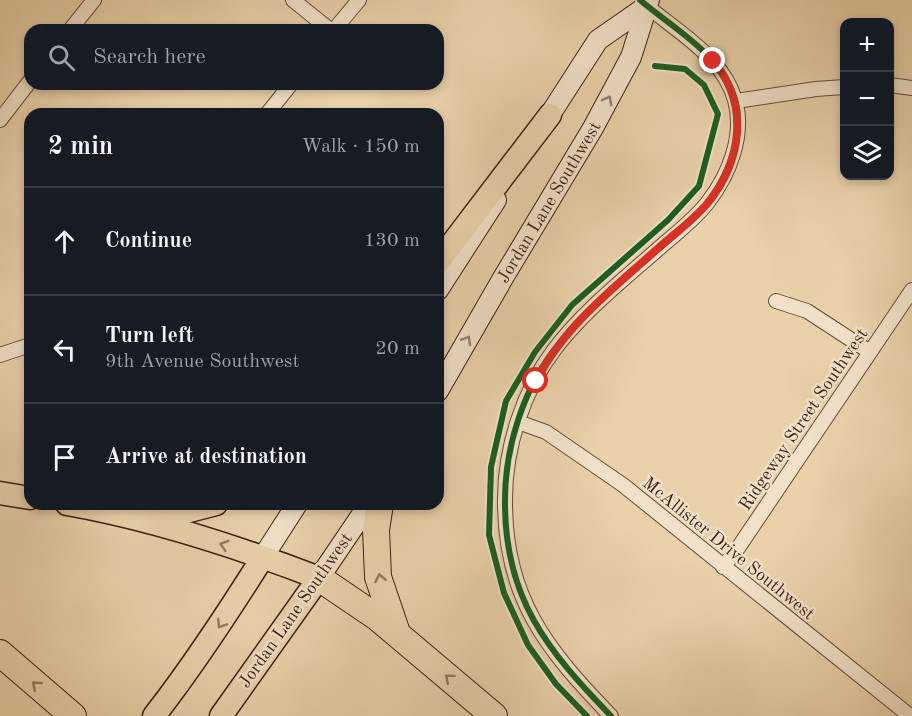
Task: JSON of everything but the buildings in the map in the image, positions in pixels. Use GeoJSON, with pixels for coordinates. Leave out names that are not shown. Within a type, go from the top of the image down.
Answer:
{"type":"FeatureCollection","features":[{"type":"Feature","properties":{"kind":"highway"},"geometry":{"type":"LineString","coordinates":[[379,510],[376,530],[378,577],[397,634]]}},
{"type":"Feature","properties":{"kind":"highway"},"geometry":{"type":"LineString","coordinates":[[319,578],[378,618],[494,716]]}},
{"type":"Feature","properties":{"kind":"highway"},"geometry":{"type":"LineString","coordinates":[[0,653],[73,716]]}},
{"type":"Feature","properties":{"kind":"main road"},"geometry":{"type":"LineString","coordinates":[[444,281],[598,40],[645,2]]}},
{"type":"Feature","properties":{"kind":"main road","name":"Jordan Lane Southwest"},"geometry":{"type":"LineString","coordinates":[[444,380],[502,278],[599,117],[631,57],[645,2]]}},
{"type":"Feature","properties":{"kind":"main road"},"geometry":{"type":"LineString","coordinates":[[444,254],[550,115]]}},
{"type":"Feature","properties":{"kind":"main road"},"geometry":{"type":"LineString","coordinates":[[0,493],[24,497]]}},
{"type":"Feature","properties":{"kind":"main road"},"geometry":{"type":"LineString","coordinates":[[99,510],[165,517],[192,510]]}},
{"type":"Feature","properties":{"kind":"main road"},"geometry":{"type":"LineString","coordinates":[[154,716],[178,686],[216,630],[293,510]]}},
{"type":"Feature","properties":{"kind":"main road","name":"Jordan Lane Southwest"},"geometry":{"type":"LineString","coordinates":[[221,716],[365,510]]}},
{"type":"Feature","properties":{"kind":"main road"},"geometry":{"type":"LineString","coordinates":[[115,513],[263,557],[319,578]]}},
{"type":"Feature","properties":{"kind":"street"},"geometry":{"type":"LineString","coordinates":[[75,24],[94,0]]}},
{"type":"Feature","properties":{"kind":"street"},"geometry":{"type":"LineString","coordinates":[[293,0],[324,24]]}},
{"type":"Feature","properties":{"kind":"street"},"geometry":{"type":"LineString","coordinates":[[337,24],[359,0]]}},
{"type":"Feature","properties":{"kind":"street"},"geometry":{"type":"LineString","coordinates":[[611,716],[569,672],[536,626],[515,576],[508,547],[505,525],[505,489],[508,464],[518,422],[541,370],[564,338],[595,307],[708,203],[731,160],[738,129],[736,101],[726,78],[713,61],[645,2]]}},
{"type":"Feature","properties":{"kind":"street"},"geometry":{"type":"LineString","coordinates":[[894,86],[912,88]]}},
{"type":"Feature","properties":{"kind":"street"},"geometry":{"type":"LineString","coordinates":[[736,101],[816,88],[840,87]]}},
{"type":"Feature","properties":{"kind":"street"},"geometry":{"type":"LineString","coordinates":[[0,120],[24,89]]}},
{"type":"Feature","properties":{"kind":"street"},"geometry":{"type":"LineString","coordinates":[[272,108],[286,90]]}},
{"type":"Feature","properties":{"kind":"street","name":"Ridgeway Street Southwest"},"geometry":{"type":"LineString","coordinates":[[723,567],[912,290]]}},
{"type":"Feature","properties":{"kind":"street"},"geometry":{"type":"LineString","coordinates":[[776,302],[807,311],[870,352]]}},
{"type":"Feature","properties":{"kind":"street"},"geometry":{"type":"LineString","coordinates":[[0,355],[24,347]]}},
{"type":"Feature","properties":{"kind":"street","name":"McAllister Drive Southwest"},"geometry":{"type":"LineString","coordinates":[[518,422],[546,432],[588,460],[910,716]]}},
{"type":"Feature","properties":{"kind":"cycle path"},"geometry":{"type":"LineString","coordinates":[[611,716],[567,668],[549,644],[521,594],[512,566],[505,500],[512,440],[525,400],[544,364],[593,307],[699,213],[723,178],[733,153],[738,112],[728,83],[708,56],[640,0]]}},
{"type":"Feature","properties":{"kind":"cycle path"},"geometry":{"type":"LineString","coordinates":[[587,716],[556,684],[528,645],[504,593],[489,535],[491,467],[506,401],[535,352],[572,305],[668,220],[699,186],[718,114],[704,85],[685,69],[655,66]]}},
{"type":"Feature","properties":{"kind":"route"},"geometry":{"type":"LineString","coordinates":[[536,381],[554,350],[575,326],[708,203],[725,174],[735,145],[738,114],[731,88],[721,69],[713,61]]}}]}
